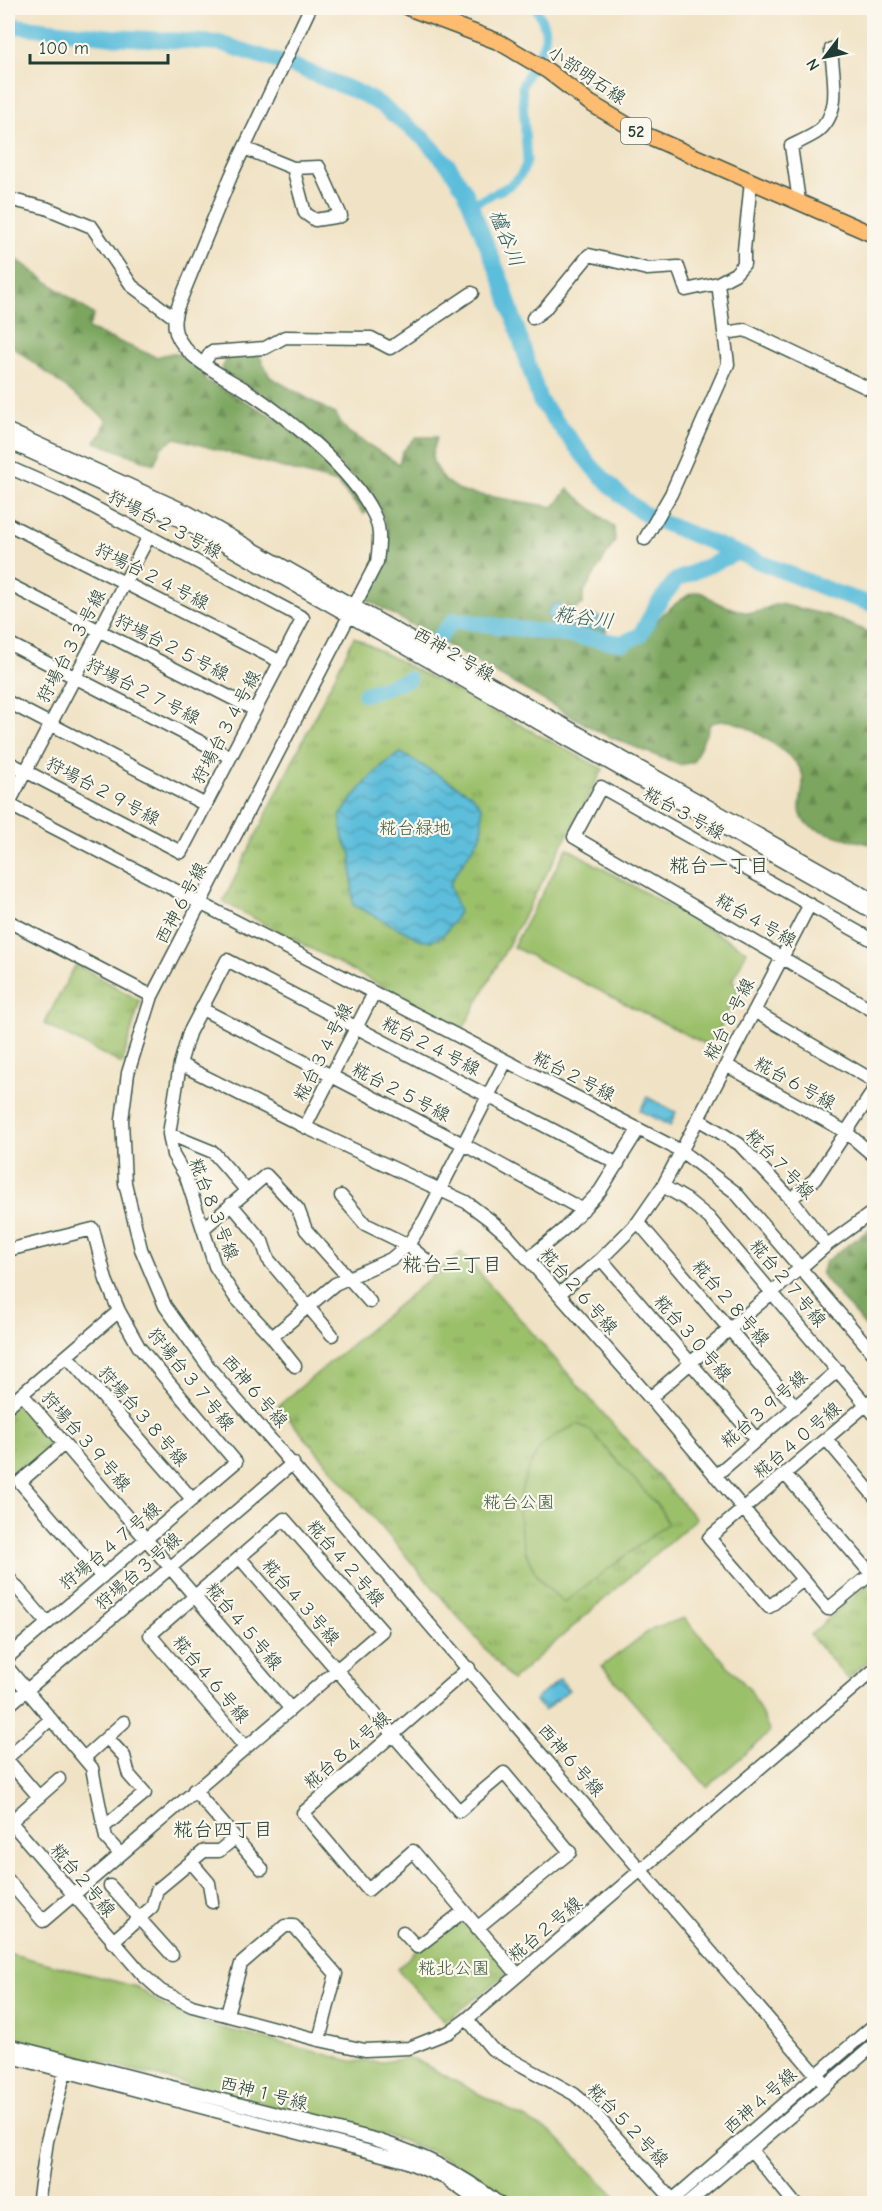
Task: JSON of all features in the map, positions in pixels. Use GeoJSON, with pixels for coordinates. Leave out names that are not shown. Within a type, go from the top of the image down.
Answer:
{"type":"FeatureCollection","features":[{"type":"Feature","properties":{"kind":"main road","name":"小部明石線"},"geometry":{"type":"LineString","coordinates":[[409,8],[499,42],[548,71],[590,104],[639,132],[874,235]]}},
{"type":"Feature","properties":{"kind":"street"},"geometry":{"type":"LineString","coordinates":[[8,199],[46,208],[92,227],[132,286],[175,318],[244,148],[310,8]]}},
{"type":"Feature","properties":{"kind":"street"},"geometry":{"type":"LineString","coordinates":[[799,201],[791,146],[817,132],[832,114],[835,98],[831,49]]}},
{"type":"Feature","properties":{"kind":"street"},"geometry":{"type":"LineString","coordinates":[[244,148],[293,168],[318,167],[341,216],[315,220],[305,213],[293,168]]}},
{"type":"Feature","properties":{"kind":"street"},"geometry":{"type":"LineString","coordinates":[[533,318],[544,310],[589,255],[647,269],[678,267],[686,290],[718,283],[735,274],[744,264],[752,181]]}},
{"type":"Feature","properties":{"kind":"street"},"geometry":{"type":"LineString","coordinates":[[645,539],[671,494],[728,364],[718,283]]}},
{"type":"Feature","properties":{"kind":"street"},"geometry":{"type":"LineString","coordinates":[[204,363],[211,352],[266,348],[285,337],[371,338],[390,348],[472,293]]}},
{"type":"Feature","properties":{"kind":"street","name":"西神６号線"},"geometry":{"type":"LineString","coordinates":[[175,318],[176,332],[184,345],[204,363],[266,403],[298,429],[353,483],[374,514],[381,537],[377,562],[152,996],[128,1073],[122,1120],[125,1183],[141,1249],[165,1306],[211,1370],[826,2086]]}},
{"type":"Feature","properties":{"kind":"street"},"geometry":{"type":"LineString","coordinates":[[725,333],[745,330],[874,391]]}},
{"type":"Feature","properties":{"kind":"street","name":"西神２号線"},"geometry":{"type":"LineString","coordinates":[[8,430],[188,512],[352,610],[874,913]]}},
{"type":"Feature","properties":{"kind":"street","name":"西神２号線"},"geometry":{"type":"LineString","coordinates":[[8,442],[183,522],[352,610],[874,900]]}},
{"type":"Feature","properties":{"kind":"street","name":"狩場台２３号線"},"geometry":{"type":"LineString","coordinates":[[8,467],[67,493],[303,618]]}},
{"type":"Feature","properties":{"kind":"street","name":"狩場台２４号線"},"geometry":{"type":"LineString","coordinates":[[8,524],[280,662]]}},
{"type":"Feature","properties":{"kind":"street","name":"狩場台３３号線"},"geometry":{"type":"LineString","coordinates":[[8,805],[149,536]]}},
{"type":"Feature","properties":{"kind":"street","name":"狩場台２５号線"},"geometry":{"type":"LineString","coordinates":[[8,584],[255,710]]}},
{"type":"Feature","properties":{"kind":"street","name":"狩場台３４号線"},"geometry":{"type":"LineString","coordinates":[[181,852],[303,618]]}},
{"type":"Feature","properties":{"kind":"street","name":"狩場台２７号線"},"geometry":{"type":"LineString","coordinates":[[8,643],[230,757]]}},
{"type":"Feature","properties":{"kind":"street"},"geometry":{"type":"LineString","coordinates":[[8,702],[206,805]]}},
{"type":"Feature","properties":{"kind":"street","name":"狩場台２９号線"},"geometry":{"type":"LineString","coordinates":[[8,762],[181,852]]}},
{"type":"Feature","properties":{"kind":"street","name":"糀台３号線"},"geometry":{"type":"LineString","coordinates":[[601,787],[874,941]]}},
{"type":"Feature","properties":{"kind":"street","name":"糀台４号線"},"geometry":{"type":"LineString","coordinates":[[601,787],[574,837],[874,1011]]}},
{"type":"Feature","properties":{"kind":"street","name":"糀台２号線"},"geometry":{"type":"LineString","coordinates":[[8,805],[681,1152],[735,1192],[874,1354]]}},
{"type":"Feature","properties":{"kind":"street","name":"糀台８号線"},"geometry":{"type":"LineString","coordinates":[[559,1294],[601,1259],[638,1222],[663,1186],[810,904]]}},
{"type":"Feature","properties":{"kind":"street"},"geometry":{"type":"LineString","coordinates":[[8,921],[152,996]]}},
{"type":"Feature","properties":{"kind":"street","name":"糀台８３号線"},"geometry":{"type":"LineString","coordinates":[[227,960],[189,1034],[180,1064],[169,1134],[173,1155],[186,1177],[215,1266],[235,1297],[295,1366]]}},
{"type":"Feature","properties":{"kind":"street","name":"糀台２４号線"},"geometry":{"type":"LineString","coordinates":[[227,960],[618,1164]]}},
{"type":"Feature","properties":{"kind":"street","name":"糀台３４号線"},"geometry":{"type":"LineString","coordinates":[[305,1127],[374,993]]}},
{"type":"Feature","properties":{"kind":"street","name":"糀台２５号線"},"geometry":{"type":"LineString","coordinates":[[202,1010],[463,1144],[583,1210]]}},
{"type":"Feature","properties":{"kind":"street"},"geometry":{"type":"LineString","coordinates":[[754,1011],[874,1081]]}},
{"type":"Feature","properties":{"kind":"street"},"geometry":{"type":"LineString","coordinates":[[272,1337],[335,1284],[391,1259],[408,1245],[425,1219],[506,1061]]}},
{"type":"Feature","properties":{"kind":"street","name":"糀台２６号線"},"geometry":{"type":"LineString","coordinates":[[180,1064],[305,1127],[466,1202],[506,1234],[650,1398],[828,1609],[873,1575]]}},
{"type":"Feature","properties":{"kind":"street","name":"糀台６号線"},"geometry":{"type":"LineString","coordinates":[[726,1065],[846,1132],[874,1156]]}},
{"type":"Feature","properties":{"kind":"street"},"geometry":{"type":"LineString","coordinates":[[791,1199],[815,1179],[874,1090]]}},
{"type":"Feature","properties":{"kind":"street","name":"糀台７号線"},"geometry":{"type":"LineString","coordinates":[[698,1119],[739,1144],[791,1199],[827,1245]]}},
{"type":"Feature","properties":{"kind":"street"},"geometry":{"type":"LineString","coordinates":[[528,1259],[583,1210],[600,1191],[638,1130]]}},
{"type":"Feature","properties":{"kind":"street"},"geometry":{"type":"LineString","coordinates":[[169,1134],[213,1152],[247,1191]]}},
{"type":"Feature","properties":{"kind":"street"},"geometry":{"type":"LineString","coordinates":[[203,1229],[266,1174],[298,1209],[306,1230],[370,1302]]}},
{"type":"Feature","properties":{"kind":"street","name":"糀台２７号線"},"geometry":{"type":"LineString","coordinates":[[663,1186],[687,1200],[709,1218],[838,1370],[872,1405]]}},
{"type":"Feature","properties":{"kind":"street"},"geometry":{"type":"LineString","coordinates":[[341,1196],[365,1224],[408,1245],[426,1260]]}},
{"type":"Feature","properties":{"kind":"street"},"geometry":{"type":"LineString","coordinates":[[231,1204],[262,1241],[268,1259],[332,1335]]}},
{"type":"Feature","properties":{"kind":"street"},"geometry":{"type":"LineString","coordinates":[[650,1398],[827,1245],[874,1211]]}},
{"type":"Feature","properties":{"kind":"street","name":"糀台２８号線"},"geometry":{"type":"LineString","coordinates":[[638,1222],[795,1406]]}},
{"type":"Feature","properties":{"kind":"street","name":"狩場台３７号線"},"geometry":{"type":"LineString","coordinates":[[8,1250],[93,1229],[106,1280],[119,1311],[139,1347],[236,1462]]}},
{"type":"Feature","properties":{"kind":"street","name":"糀台３０号線"},"geometry":{"type":"LineString","coordinates":[[601,1259],[757,1440]]}},
{"type":"Feature","properties":{"kind":"street"},"geometry":{"type":"LineString","coordinates":[[8,1406],[119,1311]]}},
{"type":"Feature","properties":{"kind":"street","name":"狩場台３８号線"},"geometry":{"type":"LineString","coordinates":[[67,1356],[192,1499]]}},
{"type":"Feature","properties":{"kind":"street","name":"糀台３９号線"},"geometry":{"type":"LineString","coordinates":[[715,1476],[838,1370]]}},
{"type":"Feature","properties":{"kind":"street","name":"狩場台３９号線"},"geometry":{"type":"LineString","coordinates":[[22,1394],[170,1567]]}},
{"type":"Feature","properties":{"kind":"street","name":"糀台４０号線"},"geometry":{"type":"LineString","coordinates":[[803,1580],[769,1607],[709,1538],[826,1439],[872,1405]]}},
{"type":"Feature","properties":{"kind":"street"},"geometry":{"type":"LineString","coordinates":[[826,1439],[874,1496]]}},
{"type":"Feature","properties":{"kind":"street"},"geometry":{"type":"LineString","coordinates":[[64,1444],[20,1482],[102,1577]]}},
{"type":"Feature","properties":{"kind":"street","name":"狩場台４７号線"},"geometry":{"type":"LineString","coordinates":[[8,1657],[236,1462]]}},
{"type":"Feature","properties":{"kind":"street","name":"狩場台３号線"},"geometry":{"type":"LineString","coordinates":[[8,1706],[292,1462]]}},
{"type":"Feature","properties":{"kind":"street"},"geometry":{"type":"LineString","coordinates":[[785,1474],[873,1575]]}},
{"type":"Feature","properties":{"kind":"street","name":"糀台４２号線"},"geometry":{"type":"LineString","coordinates":[[240,1558],[284,1519],[382,1631],[336,1669]]}},
{"type":"Feature","properties":{"kind":"street"},"geometry":{"type":"LineString","coordinates":[[195,1596],[240,1558]]}},
{"type":"Feature","properties":{"kind":"street","name":"糀台４３号線"},"geometry":{"type":"LineString","coordinates":[[240,1558],[459,1811],[504,1773],[570,1852],[477,1928]]}},
{"type":"Feature","properties":{"kind":"street","name":"糀台４５号線"},"geometry":{"type":"LineString","coordinates":[[170,1567],[290,1708]]}},
{"type":"Feature","properties":{"kind":"street"},"geometry":{"type":"LineString","coordinates":[[8,1577],[47,1623]]}},
{"type":"Feature","properties":{"kind":"street","name":"糀台４６号線"},"geometry":{"type":"LineString","coordinates":[[195,1596],[150,1635],[245,1747]]}},
{"type":"Feature","properties":{"kind":"street"},"geometry":{"type":"LineString","coordinates":[[8,1668],[92,1768],[106,1838],[120,1854]]}},
{"type":"Feature","properties":{"kind":"street","name":"糀台８４号線"},"geometry":{"type":"LineString","coordinates":[[469,1668],[303,1813],[368,1890],[413,1851],[518,1975]]}},
{"type":"Feature","properties":{"kind":"street"},"geometry":{"type":"LineString","coordinates":[[8,1880],[43,1921],[336,1669]]}},
{"type":"Feature","properties":{"kind":"street","name":"糀台２号線"},"geometry":{"type":"LineString","coordinates":[[8,1821],[112,1942],[161,1991],[192,2006],[319,2040],[365,2050],[409,2048],[449,2032],[467,2019],[874,1670]]}},
{"type":"Feature","properties":{"kind":"street"},"geometry":{"type":"LineString","coordinates":[[39,1797],[8,1759],[51,1719]]}},
{"type":"Feature","properties":{"kind":"street"},"geometry":{"type":"LineString","coordinates":[[85,1757],[124,1722]]}},
{"type":"Feature","properties":{"kind":"street"},"geometry":{"type":"LineString","coordinates":[[104,1827],[145,1793],[129,1775],[124,1756],[107,1738]]}},
{"type":"Feature","properties":{"kind":"street"},"geometry":{"type":"LineString","coordinates":[[8,1821],[59,1779]]}},
{"type":"Feature","properties":{"kind":"street"},"geometry":{"type":"LineString","coordinates":[[194,1790],[262,1869]]}},
{"type":"Feature","properties":{"kind":"street"},"geometry":{"type":"LineString","coordinates":[[112,1942],[152,1907],[157,1890],[190,1862],[204,1851],[219,1851],[235,1838]]}},
{"type":"Feature","properties":{"kind":"street"},"geometry":{"type":"LineString","coordinates":[[190,1862],[209,1883],[212,1902]]}},
{"type":"Feature","properties":{"kind":"street"},"geometry":{"type":"LineString","coordinates":[[110,1886],[172,1955]]}},
{"type":"Feature","properties":{"kind":"street"},"geometry":{"type":"LineString","coordinates":[[403,1932],[417,1947],[464,1911]]}},
{"type":"Feature","properties":{"kind":"street"},"geometry":{"type":"LineString","coordinates":[[227,2014],[241,1964],[285,1926],[294,1926],[336,1974],[319,2040]]}},
{"type":"Feature","properties":{"kind":"street","name":"糀台５２号線"},"geometry":{"type":"LineString","coordinates":[[467,2019],[492,2049],[574,2094],[586,2104],[671,2201]]}},
{"type":"Feature","properties":{"kind":"street","name":"西神４号線"},"geometry":{"type":"LineString","coordinates":[[671,2201],[874,2025]]}},
{"type":"Feature","properties":{"kind":"street","name":"西神１号線"},"geometry":{"type":"LineString","coordinates":[[8,2045],[66,2067],[405,2161],[445,2178],[482,2204]]}},
{"type":"Feature","properties":{"kind":"street","name":"西神４号線"},"geometry":{"type":"LineString","coordinates":[[687,2204],[874,2045]]}},
{"type":"Feature","properties":{"kind":"street","name":"西神１号線"},"geometry":{"type":"LineString","coordinates":[[8,2056],[66,2067],[374,2139],[412,2151],[447,2167],[500,2204]]}},
{"type":"Feature","properties":{"kind":"street"},"geometry":{"type":"LineString","coordinates":[[38,2204],[47,2141],[66,2067]]}},
{"type":"Feature","properties":{"kind":"street"},"geometry":{"type":"LineString","coordinates":[[751,2151],[795,2204]]}},
{"type":"Feature","properties":{"kind":"green space"},"geometry":{"type":"Polygon","coordinates":[[[8,253],[94,315],[88,329],[156,357],[172,353],[183,355],[207,373],[203,379],[281,421],[332,468],[368,511],[364,514],[337,483],[176,438],[161,448],[154,464],[95,442],[102,433],[106,419],[8,343],[8,253]]]}},
{"type":"Feature","properties":{"kind":"green space"},"geometry":{"type":"Polygon","coordinates":[[[258,353],[270,377],[335,414],[348,432],[399,464],[402,452],[416,437],[437,437],[432,455],[433,462],[445,481],[463,492],[554,507],[568,489],[614,527],[615,541],[583,593],[583,604],[564,615],[560,604],[547,614],[557,625],[606,630],[608,644],[629,647],[642,641],[663,614],[689,595],[698,592],[718,603],[744,612],[754,613],[780,604],[827,615],[874,634],[874,845],[827,833],[805,822],[800,811],[803,779],[798,766],[770,742],[737,723],[722,721],[711,723],[693,762],[679,765],[601,733],[366,599],[387,548],[387,528],[379,505],[317,441],[277,404],[221,370],[229,355],[258,353]]]}},
{"type":"Feature","properties":{"kind":"green space","name":"糀台緑地"},"geometry":{"type":"Polygon","coordinates":[[[354,637],[603,769],[463,1029],[223,902],[354,637]]]}},
{"type":"Feature","properties":{"kind":"green space"},"geometry":{"type":"Polygon","coordinates":[[[567,848],[747,951],[732,981],[740,986],[711,1047],[513,947],[567,848]]]}},
{"type":"Feature","properties":{"kind":"green space"},"geometry":{"type":"Polygon","coordinates":[[[76,964],[140,1001],[122,1064],[44,1024],[76,964]]]}},
{"type":"Feature","properties":{"kind":"green space"},"geometry":{"type":"Polygon","coordinates":[[[874,1226],[874,1337],[821,1274],[826,1261],[874,1226]]]}},
{"type":"Feature","properties":{"kind":"green space","name":"糀台公園"},"geometry":{"type":"Polygon","coordinates":[[[461,1252],[696,1519],[512,1680],[278,1406],[461,1252]]]}},
{"type":"Feature","properties":{"kind":"green space"},"geometry":{"type":"Polygon","coordinates":[[[15,1404],[25,1406],[54,1439],[56,1446],[8,1485],[8,1410],[15,1404]]]}},
{"type":"Feature","properties":{"kind":"green space"},"geometry":{"type":"Polygon","coordinates":[[[578,1424],[590,1430],[663,1512],[667,1524],[564,1603],[538,1577],[531,1564],[522,1535],[520,1505],[526,1476],[539,1449],[555,1436],[578,1424]]]}},
{"type":"Feature","properties":{"kind":"green space"},"geometry":{"type":"Polygon","coordinates":[[[872,1580],[874,1583],[874,1656],[848,1679],[810,1635],[872,1580]]]}},
{"type":"Feature","properties":{"kind":"green space"},"geometry":{"type":"Polygon","coordinates":[[[684,1618],[751,1691],[770,1732],[707,1787],[602,1666],[653,1628],[684,1618]]]}},
{"type":"Feature","properties":{"kind":"green space","name":"糀北公園"},"geometry":{"type":"Polygon","coordinates":[[[461,1915],[509,1972],[445,2022],[397,1969],[461,1915]]]}},
{"type":"Feature","properties":{"kind":"green space"},"geometry":{"type":"Polygon","coordinates":[[[8,1953],[137,1987],[187,2019],[351,2061],[383,2062],[414,2059],[552,2133],[623,2203],[512,2203],[469,2172],[434,2152],[389,2136],[8,2038],[8,1953]]]}},
{"type":"Feature","properties":{"kind":"water"},"geometry":{"type":"Polygon","coordinates":[[[560,603],[566,621],[574,622],[589,614],[604,619],[607,623],[606,630],[557,625],[546,614],[553,604],[560,603]]]}},
{"type":"Feature","properties":{"kind":"water"},"geometry":{"type":"Polygon","coordinates":[[[401,753],[471,794],[482,807],[482,834],[452,879],[450,887],[459,912],[441,937],[430,941],[423,941],[353,905],[351,854],[343,839],[340,816],[376,772],[401,753]]]}},
{"type":"Feature","properties":{"kind":"water"},"geometry":{"type":"Polygon","coordinates":[[[647,1097],[676,1112],[670,1126],[640,1111],[647,1097]]]}},
{"type":"Feature","properties":{"kind":"water"},"geometry":{"type":"Polygon","coordinates":[[[560,1679],[569,1690],[544,1711],[535,1700],[560,1679]]]}},
{"type":"Feature","properties":{"kind":"waterway"},"geometry":{"type":"LineString","coordinates":[[536,8],[545,31],[544,42],[538,55]]}},
{"type":"Feature","properties":{"kind":"waterway","name":"櫨谷川"},"geometry":{"type":"LineString","coordinates":[[8,25],[112,37],[220,43],[304,70],[362,94],[381,105],[424,139],[449,166],[465,191],[503,285],[540,401],[593,468],[641,512],[661,522],[834,592],[874,605]]}},
{"type":"Feature","properties":{"kind":"waterway"},"geometry":{"type":"LineString","coordinates":[[497,192],[516,180],[527,161],[522,86],[531,67]]}},
{"type":"Feature","properties":{"kind":"waterway"},"geometry":{"type":"LineString","coordinates":[[472,204],[491,195]]}},
{"type":"Feature","properties":{"kind":"waterway","name":"糀谷川"},"geometry":{"type":"LineString","coordinates":[[436,641],[454,620],[623,643],[640,635],[656,606],[676,580],[737,553]]}},
{"type":"Feature","properties":{"kind":"waterway","name":"糀谷川"},"geometry":{"type":"LineString","coordinates":[[365,694],[409,679]]}},
{"type":"Feature","properties":{"kind":"district","name":"糀台一丁目"},"geometry":{"type":"Point","coordinates":[719,865]}},
{"type":"Feature","properties":{"kind":"district","name":"糀台三丁目"},"geometry":{"type":"Point","coordinates":[452,1264]}},
{"type":"Feature","properties":{"kind":"district","name":"糀台四丁目"},"geometry":{"type":"Point","coordinates":[223,1829]}}]}
